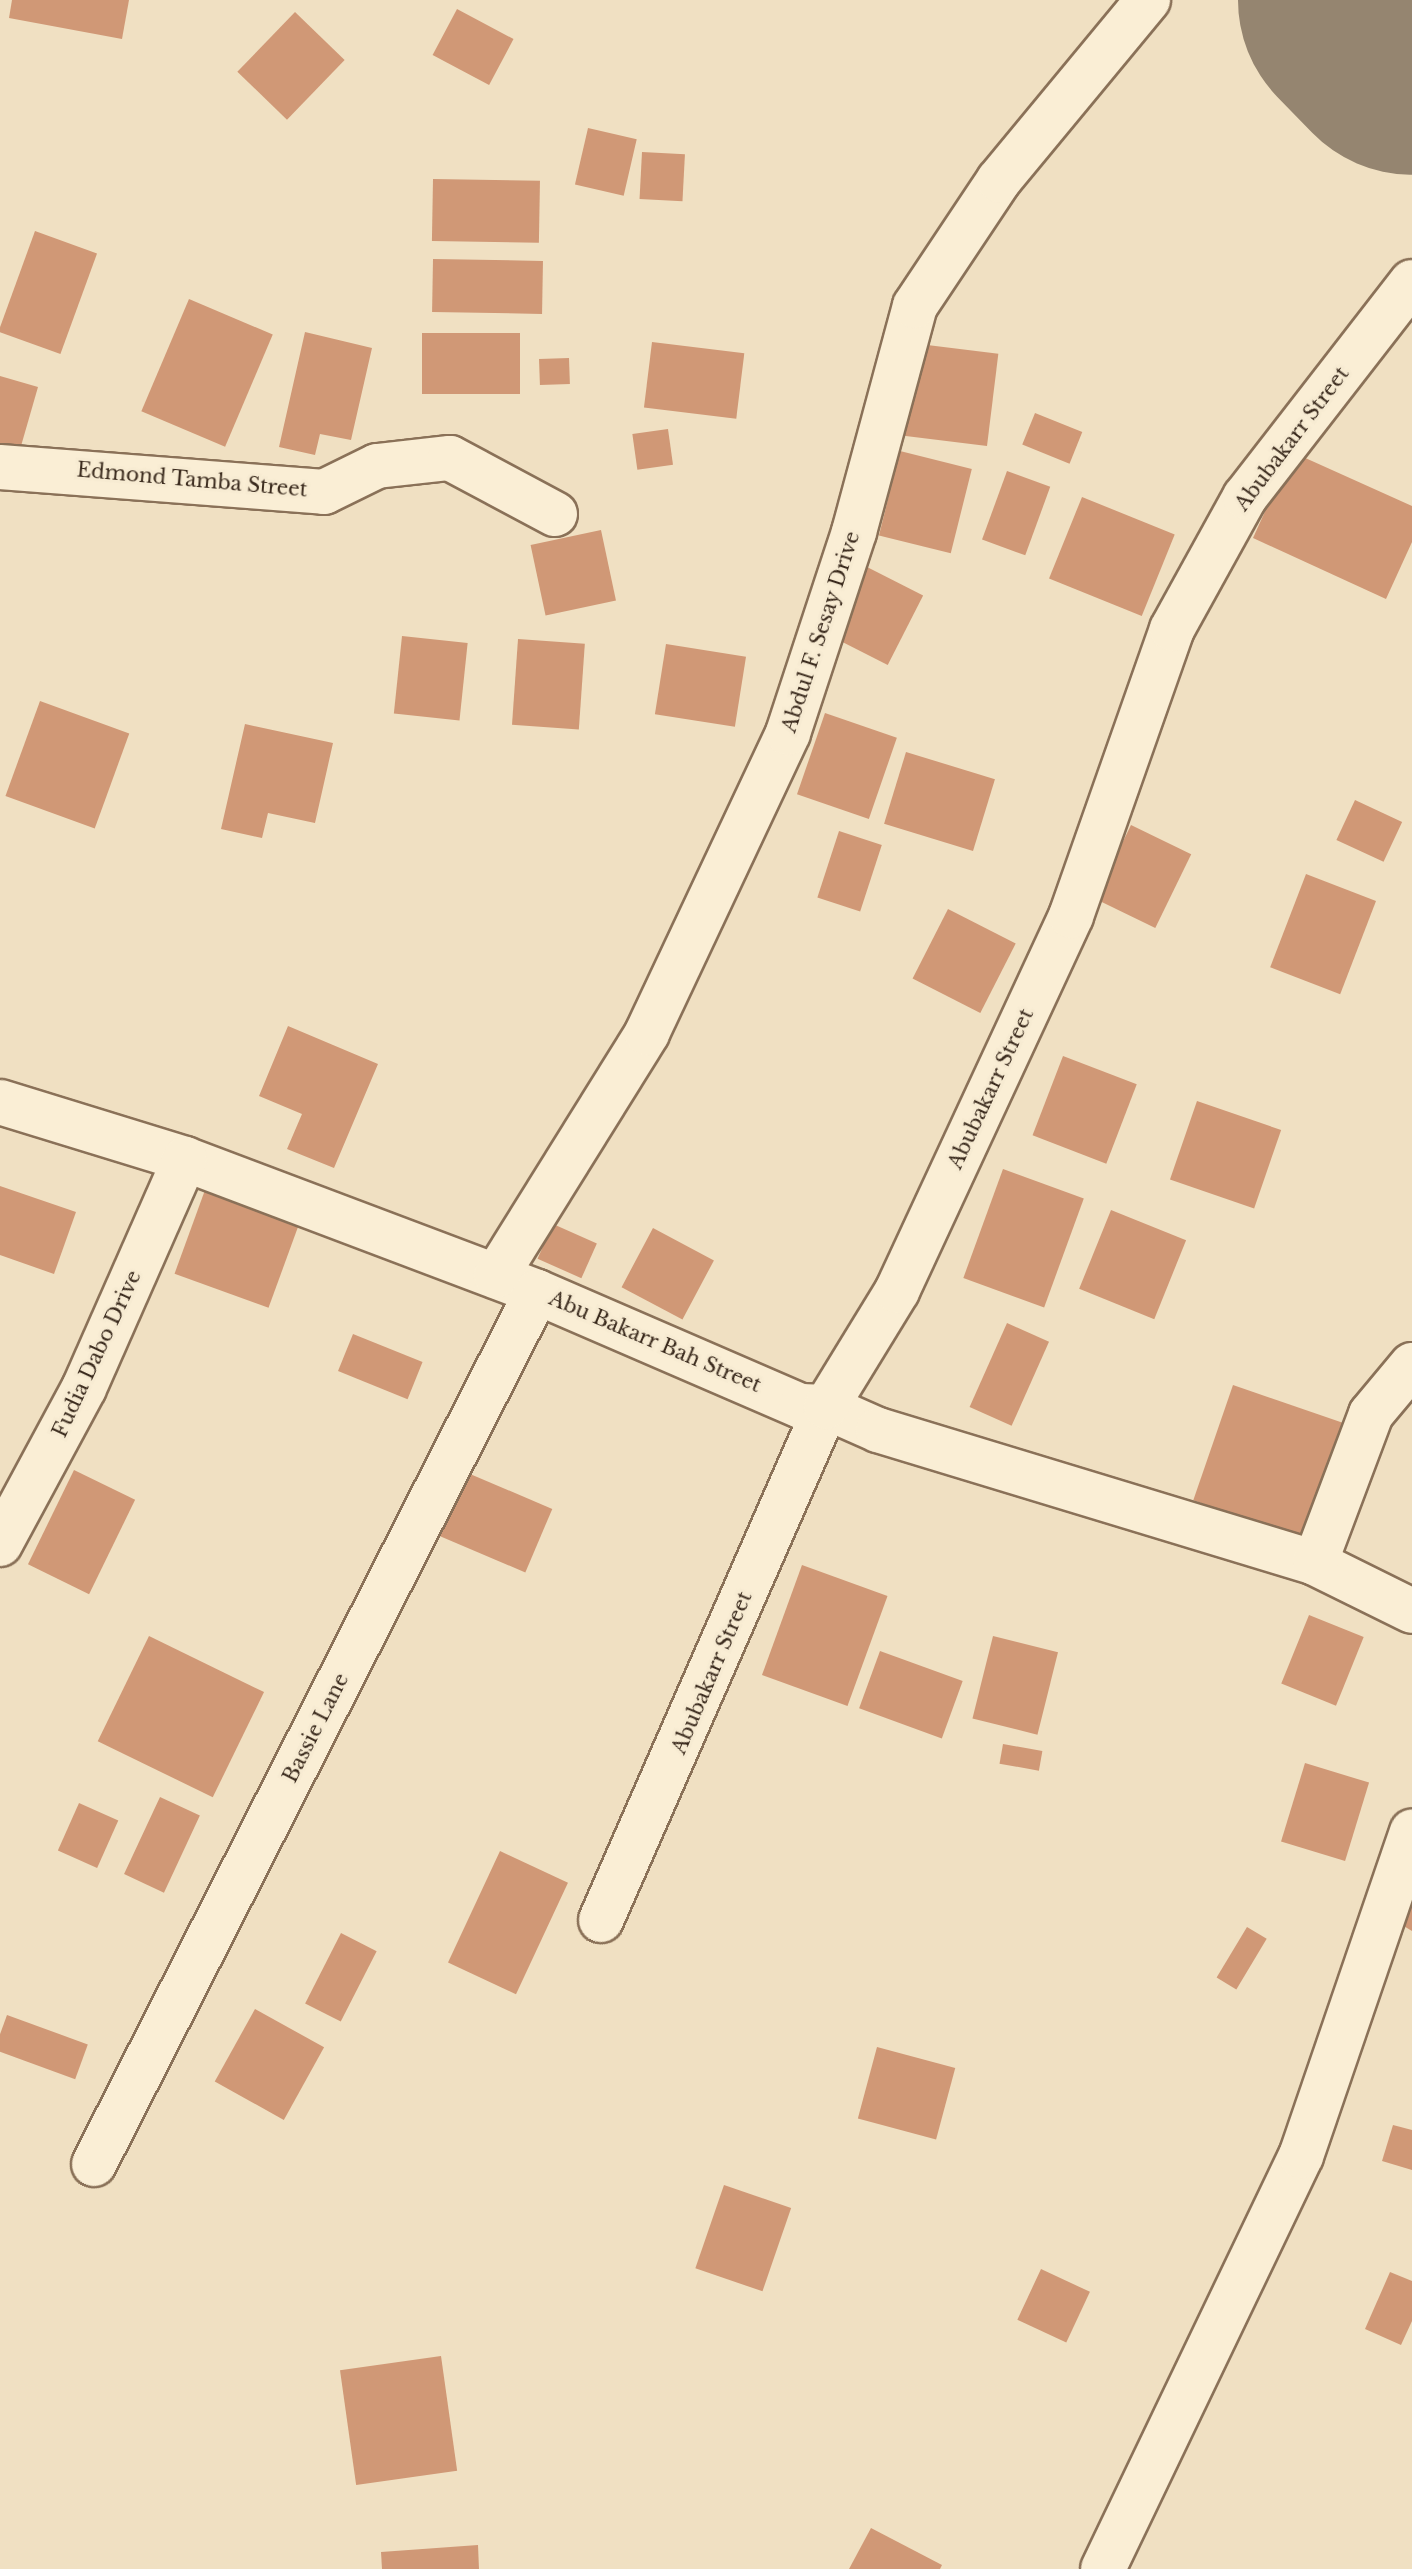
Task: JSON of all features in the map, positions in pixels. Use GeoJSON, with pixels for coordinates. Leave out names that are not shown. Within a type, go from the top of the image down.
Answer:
{"type":"FeatureCollection","features":[{"type":"Feature","properties":{"kind":"street","name":"Abdul F. Sesay Drive"},"geometry":{"type":"LineString","coordinates":[[496,1276],[647,1033],[788,733],[854,532],[915,306],[999,180],[1148,0]]}},
{"type":"Feature","properties":{"kind":"street","name":"Abubakarr Street"},"geometry":{"type":"LineString","coordinates":[[601,1920],[826,1407],[897,1291],[1071,916],[1172,629],[1245,497],[1412,282]]}},
{"type":"Feature","properties":{"kind":"street","name":"Edmond Tamba Street"},"geometry":{"type":"LineString","coordinates":[[0,467],[324,492],[377,466],[450,458],[555,514]]}},
{"type":"Feature","properties":{"kind":"street","name":"Abu Bakarr Bah Street"},"geometry":{"type":"LineString","coordinates":[[0,1102],[185,1159],[496,1276],[801,1406],[826,1407],[878,1430],[1315,1563]]}},
{"type":"Feature","properties":{"kind":"street","name":"Fudia Dabo Drive"},"geometry":{"type":"LineString","coordinates":[[0,1544],[84,1388],[185,1159]]}},
{"type":"Feature","properties":{"kind":"street","name":"Bassie Lane"},"geometry":{"type":"LineString","coordinates":[[94,2164],[537,1292]]}},
{"type":"Feature","properties":{"kind":"street"},"geometry":{"type":"LineString","coordinates":[[1412,1365],[1371,1414],[1315,1563],[1412,1611]]}},
{"type":"Feature","properties":{"kind":"street"},"geometry":{"type":"LineString","coordinates":[[1103,2569],[1301,2156],[1412,1831]]}},
{"type":"Feature","properties":{"kind":"building"},"geometry":{"type":"Polygon","coordinates":[[[12,0],[129,0],[122,39],[9,18],[12,0]]]}},
{"type":"Feature","properties":{"kind":"building"},"geometry":{"type":"Polygon","coordinates":[[[457,9],[514,39],[489,85],[433,55],[457,9]]]}},
{"type":"Feature","properties":{"kind":"building"},"geometry":{"type":"Polygon","coordinates":[[[295,12],[345,60],[287,120],[237,72],[295,12]]]}},
{"type":"Feature","properties":{"kind":"building"},"geometry":{"type":"Polygon","coordinates":[[[588,128],[637,139],[624,196],[575,185],[588,128]]]}},
{"type":"Feature","properties":{"kind":"building"},"geometry":{"type":"Polygon","coordinates":[[[642,152],[685,154],[682,201],[640,199],[642,152]]]}},
{"type":"Feature","properties":{"kind":"building"},"geometry":{"type":"Polygon","coordinates":[[[433,179],[540,181],[539,243],[432,241],[433,179]]]}},
{"type":"Feature","properties":{"kind":"building"},"geometry":{"type":"Polygon","coordinates":[[[35,231],[97,254],[60,354],[0,332],[35,231]]]}},
{"type":"Feature","properties":{"kind":"building"},"geometry":{"type":"Polygon","coordinates":[[[433,259],[543,261],[542,314],[432,312],[433,259]]]}},
{"type":"Feature","properties":{"kind":"building"},"geometry":{"type":"Polygon","coordinates":[[[189,299],[273,335],[225,447],[141,411],[189,299]]]}},
{"type":"Feature","properties":{"kind":"building"},"geometry":{"type":"Polygon","coordinates":[[[305,332],[372,348],[351,440],[320,434],[315,455],[279,447],[305,332]]]}},
{"type":"Feature","properties":{"kind":"building"},"geometry":{"type":"Polygon","coordinates":[[[422,333],[520,333],[520,394],[422,394],[422,333]]]}},
{"type":"Feature","properties":{"kind":"building"},"geometry":{"type":"Polygon","coordinates":[[[652,342],[744,353],[736,419],[644,408],[652,342]]]}},
{"type":"Feature","properties":{"kind":"building"},"geometry":{"type":"Polygon","coordinates":[[[911,343],[998,354],[987,446],[900,435],[911,343]]]}},
{"type":"Feature","properties":{"kind":"building"},"geometry":{"type":"Polygon","coordinates":[[[569,358],[570,384],[540,385],[539,359],[569,358]]]}},
{"type":"Feature","properties":{"kind":"building"},"geometry":{"type":"Polygon","coordinates":[[[0,376],[38,387],[17,460],[0,455],[0,376]]]}},
{"type":"Feature","properties":{"kind":"building"},"geometry":{"type":"Polygon","coordinates":[[[1035,413],[1082,432],[1070,464],[1022,445],[1035,413]]]}},
{"type":"Feature","properties":{"kind":"building"},"geometry":{"type":"Polygon","coordinates":[[[668,429],[673,465],[637,470],[632,434],[668,429]]]}},
{"type":"Feature","properties":{"kind":"building"},"geometry":{"type":"Polygon","coordinates":[[[900,451],[972,469],[951,553],[879,535],[900,451]]]}},
{"type":"Feature","properties":{"kind":"building"},"geometry":{"type":"Polygon","coordinates":[[[1292,452],[1412,506],[1412,542],[1386,599],[1253,538],[1292,452]]]}},
{"type":"Feature","properties":{"kind":"building"},"geometry":{"type":"Polygon","coordinates":[[[1007,471],[1050,487],[1025,555],[982,540],[1007,471]]]}},
{"type":"Feature","properties":{"kind":"building"},"geometry":{"type":"Polygon","coordinates":[[[1082,497],[1175,534],[1142,616],[1049,579],[1082,497]]]}},
{"type":"Feature","properties":{"kind":"building"},"geometry":{"type":"Polygon","coordinates":[[[601,530],[616,600],[546,615],[531,545],[601,530]]]}},
{"type":"Feature","properties":{"kind":"building"},"geometry":{"type":"Polygon","coordinates":[[[867,567],[923,596],[888,665],[832,636],[867,567]]]}},
{"type":"Feature","properties":{"kind":"building"},"geometry":{"type":"Polygon","coordinates":[[[402,636],[468,643],[459,720],[394,714],[402,636]]]}},
{"type":"Feature","properties":{"kind":"building"},"geometry":{"type":"Polygon","coordinates":[[[518,639],[585,644],[579,729],[512,725],[518,639]]]}},
{"type":"Feature","properties":{"kind":"building"},"geometry":{"type":"Polygon","coordinates":[[[666,644],[746,657],[735,727],[655,714],[666,644]]]}},
{"type":"Feature","properties":{"kind":"building"},"geometry":{"type":"Polygon","coordinates":[[[40,701],[129,733],[95,828],[5,796],[40,701]]]}},
{"type":"Feature","properties":{"kind":"building"},"geometry":{"type":"Polygon","coordinates":[[[825,713],[897,738],[869,819],[797,794],[825,713]]]}},
{"type":"Feature","properties":{"kind":"building"},"geometry":{"type":"Polygon","coordinates":[[[245,724],[333,743],[315,823],[268,813],[262,838],[221,829],[245,724]]]}},
{"type":"Feature","properties":{"kind":"building"},"geometry":{"type":"Polygon","coordinates":[[[906,752],[995,779],[973,851],[884,824],[906,752]]]}},
{"type":"Feature","properties":{"kind":"building"},"geometry":{"type":"Polygon","coordinates":[[[1355,800],[1402,822],[1384,862],[1336,840],[1355,800]]]}},
{"type":"Feature","properties":{"kind":"building"},"geometry":{"type":"Polygon","coordinates":[[[1131,825],[1191,854],[1155,928],[1095,899],[1131,825]]]}},
{"type":"Feature","properties":{"kind":"building"},"geometry":{"type":"Polygon","coordinates":[[[839,831],[882,845],[860,911],[817,898],[839,831]]]}},
{"type":"Feature","properties":{"kind":"building"},"geometry":{"type":"Polygon","coordinates":[[[1306,874],[1376,901],[1340,994],[1270,967],[1306,874]]]}},
{"type":"Feature","properties":{"kind":"building"},"geometry":{"type":"Polygon","coordinates":[[[948,909],[1016,944],[980,1013],[913,978],[948,909]]]}},
{"type":"Feature","properties":{"kind":"building"},"geometry":{"type":"Polygon","coordinates":[[[288,1026],[378,1064],[334,1168],[287,1149],[302,1114],[259,1096],[288,1026]]]}},
{"type":"Feature","properties":{"kind":"building"},"geometry":{"type":"Polygon","coordinates":[[[1063,1056],[1137,1084],[1106,1164],[1033,1135],[1063,1056]]]}},
{"type":"Feature","properties":{"kind":"building"},"geometry":{"type":"Polygon","coordinates":[[[1197,1101],[1281,1130],[1254,1208],[1170,1179],[1197,1101]]]}},
{"type":"Feature","properties":{"kind":"building"},"geometry":{"type":"Polygon","coordinates":[[[1003,1169],[1084,1198],[1044,1307],[963,1278],[1003,1169]]]}},
{"type":"Feature","properties":{"kind":"building"},"geometry":{"type":"Polygon","coordinates":[[[0,1186],[76,1212],[54,1274],[0,1255],[0,1186]]]}},
{"type":"Feature","properties":{"kind":"building"},"geometry":{"type":"Polygon","coordinates":[[[205,1190],[299,1224],[269,1308],[175,1274],[205,1190]]]}},
{"type":"Feature","properties":{"kind":"building"},"geometry":{"type":"Polygon","coordinates":[[[1111,1210],[1186,1240],[1154,1319],[1079,1289],[1111,1210]]]}},
{"type":"Feature","properties":{"kind":"building"},"geometry":{"type":"Polygon","coordinates":[[[553,1224],[597,1244],[581,1278],[538,1259],[553,1224]]]}},
{"type":"Feature","properties":{"kind":"building"},"geometry":{"type":"Polygon","coordinates":[[[653,1228],[714,1260],[682,1320],[622,1287],[653,1228]]]}},
{"type":"Feature","properties":{"kind":"building"},"geometry":{"type":"Polygon","coordinates":[[[1007,1323],[1049,1342],[1012,1426],[970,1407],[1007,1323]]]}},
{"type":"Feature","properties":{"kind":"building"},"geometry":{"type":"Polygon","coordinates":[[[353,1334],[423,1362],[408,1399],[338,1371],[353,1334]]]}},
{"type":"Feature","properties":{"kind":"building"},"geometry":{"type":"Polygon","coordinates":[[[1233,1385],[1343,1423],[1303,1538],[1193,1500],[1233,1385]]]}},
{"type":"Feature","properties":{"kind":"building"},"geometry":{"type":"Polygon","coordinates":[[[74,1470],[135,1500],[89,1594],[28,1564],[74,1470]]]}},
{"type":"Feature","properties":{"kind":"building"},"geometry":{"type":"Polygon","coordinates":[[[463,1471],[552,1509],[525,1572],[436,1535],[463,1471]]]}},
{"type":"Feature","properties":{"kind":"building"},"geometry":{"type":"Polygon","coordinates":[[[802,1565],[888,1596],[847,1706],[762,1675],[802,1565]]]}},
{"type":"Feature","properties":{"kind":"building"},"geometry":{"type":"Polygon","coordinates":[[[1309,1615],[1364,1637],[1336,1706],[1281,1684],[1309,1615]]]}},
{"type":"Feature","properties":{"kind":"building"},"geometry":{"type":"Polygon","coordinates":[[[149,1636],[264,1692],[213,1797],[98,1741],[149,1636]]]}},
{"type":"Feature","properties":{"kind":"building"},"geometry":{"type":"Polygon","coordinates":[[[993,1636],[1058,1652],[1037,1735],[972,1718],[993,1636]]]}},
{"type":"Feature","properties":{"kind":"building"},"geometry":{"type":"Polygon","coordinates":[[[880,1651],[963,1681],[942,1738],[859,1708],[880,1651]]]}},
{"type":"Feature","properties":{"kind":"building"},"geometry":{"type":"Polygon","coordinates":[[[1003,1744],[1042,1751],[1039,1771],[1000,1764],[1003,1744]]]}},
{"type":"Feature","properties":{"kind":"building"},"geometry":{"type":"Polygon","coordinates":[[[1305,1763],[1369,1783],[1345,1861],[1281,1841],[1305,1763]]]}},
{"type":"Feature","properties":{"kind":"building"},"geometry":{"type":"Polygon","coordinates":[[[160,1797],[200,1816],[164,1893],[124,1874],[160,1797]]]}},
{"type":"Feature","properties":{"kind":"building"},"geometry":{"type":"Polygon","coordinates":[[[79,1803],[118,1820],[97,1868],[58,1851],[79,1803]]]}},
{"type":"Feature","properties":{"kind":"building"},"geometry":{"type":"Polygon","coordinates":[[[500,1851],[568,1883],[516,1994],[448,1962],[500,1851]]]}},
{"type":"Feature","properties":{"kind":"building"},"geometry":{"type":"Polygon","coordinates":[[[1412,1898],[1412,1931],[1397,1922],[1412,1898]]]}},
{"type":"Feature","properties":{"kind":"building"},"geometry":{"type":"Polygon","coordinates":[[[1247,1927],[1267,1939],[1236,1989],[1217,1978],[1247,1927]]]}},
{"type":"Feature","properties":{"kind":"building"},"geometry":{"type":"Polygon","coordinates":[[[341,1933],[377,1951],[341,2022],[305,2003],[341,1933]]]}},
{"type":"Feature","properties":{"kind":"building"},"geometry":{"type":"Polygon","coordinates":[[[255,2009],[324,2047],[284,2120],[215,2082],[255,2009]]]}},
{"type":"Feature","properties":{"kind":"building"},"geometry":{"type":"Polygon","coordinates":[[[7,2015],[88,2044],[75,2079],[0,2052],[0,2034],[7,2015]]]}},
{"type":"Feature","properties":{"kind":"building"},"geometry":{"type":"Polygon","coordinates":[[[877,2047],[955,2068],[936,2139],[858,2118],[877,2047]]]}},
{"type":"Feature","properties":{"kind":"building"},"geometry":{"type":"Polygon","coordinates":[[[1393,2125],[1412,2130],[1412,2170],[1382,2161],[1393,2125]]]}},
{"type":"Feature","properties":{"kind":"building"},"geometry":{"type":"Polygon","coordinates":[[[724,2185],[791,2208],[762,2291],[695,2268],[724,2185]]]}},
{"type":"Feature","properties":{"kind":"building"},"geometry":{"type":"Polygon","coordinates":[[[1041,2269],[1090,2292],[1066,2343],[1017,2320],[1041,2269]]]}},
{"type":"Feature","properties":{"kind":"building"},"geometry":{"type":"Polygon","coordinates":[[[1390,2272],[1412,2281],[1412,2321],[1401,2345],[1365,2329],[1390,2272]]]}},
{"type":"Feature","properties":{"kind":"building"},"geometry":{"type":"Polygon","coordinates":[[[441,2356],[457,2471],[356,2485],[340,2370],[441,2356]]]}},
{"type":"Feature","properties":{"kind":"building"},"geometry":{"type":"Polygon","coordinates":[[[871,2528],[942,2565],[940,2569],[849,2569],[871,2528]]]}},
{"type":"Feature","properties":{"kind":"building"},"geometry":{"type":"Polygon","coordinates":[[[478,2545],[479,2569],[382,2569],[381,2552],[478,2545]]]}},
{"type":"Feature","properties":{"kind":"runway"},"geometry":{"type":"LineString","coordinates":[[1377,0],[1412,36]]}}]}
